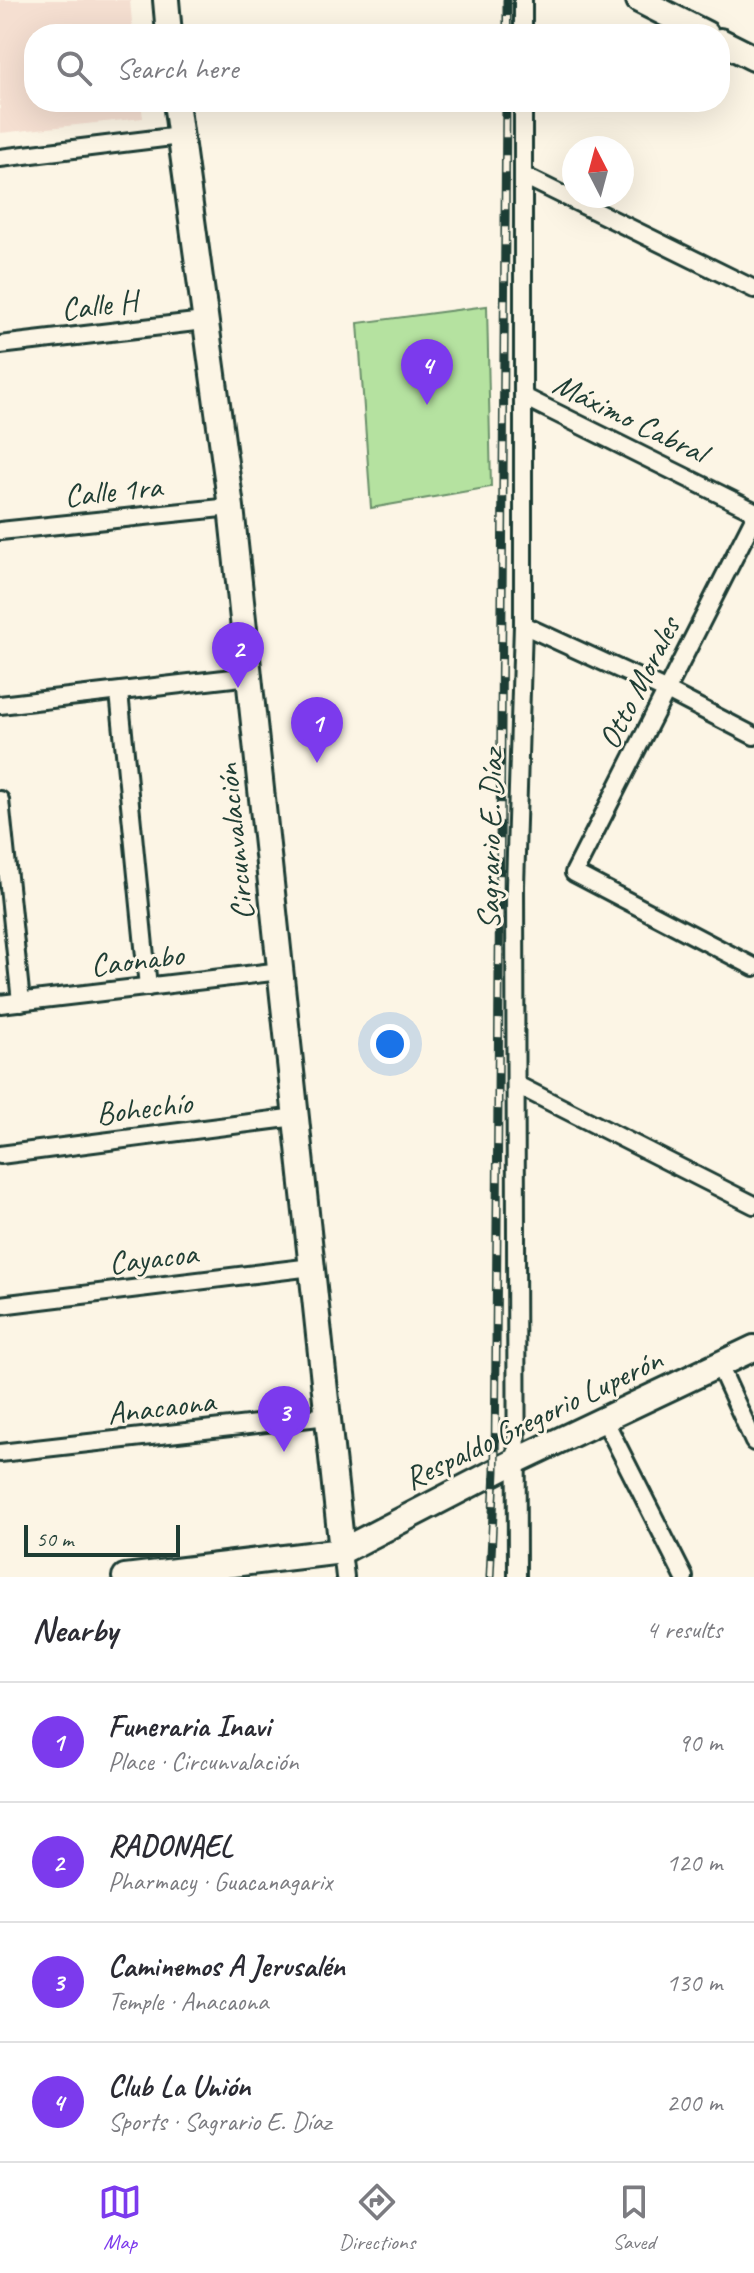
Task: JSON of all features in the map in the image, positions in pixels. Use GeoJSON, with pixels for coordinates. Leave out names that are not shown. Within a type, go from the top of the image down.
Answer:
{"type":"FeatureCollection","features":[{"type":"Feature","properties":{"kind":"street"},"geometry":{"type":"LineString","coordinates":[[166,0],[168,24]]}},
{"type":"Feature","properties":{"kind":"street"},"geometry":{"type":"LineString","coordinates":[[523,0],[523,24]]}},
{"type":"Feature","properties":{"kind":"street"},"geometry":{"type":"LineString","coordinates":[[639,0],[686,24]]}},
{"type":"Feature","properties":{"kind":"street"},"geometry":{"type":"LineString","coordinates":[[730,46],[754,58]]}},
{"type":"Feature","properties":{"kind":"street","name":"Circunvalación"},"geometry":{"type":"LineString","coordinates":[[177,112],[231,507],[345,1577]]}},
{"type":"Feature","properties":{"kind":"street","name":"Sagrario E. Díaz"},"geometry":{"type":"LineString","coordinates":[[517,1577],[515,886],[523,625],[523,112]]}},
{"type":"Feature","properties":{"kind":"street"},"geometry":{"type":"LineString","coordinates":[[0,158],[180,136]]}},
{"type":"Feature","properties":{"kind":"street"},"geometry":{"type":"LineString","coordinates":[[524,176],[754,289]]}},
{"type":"Feature","properties":{"kind":"street","name":"Calle H"},"geometry":{"type":"LineString","coordinates":[[0,345],[204,321]]}},
{"type":"Feature","properties":{"kind":"street","name":"Máximo Cabral"},"geometry":{"type":"LineString","coordinates":[[524,397],[754,511]]}},
{"type":"Feature","properties":{"kind":"street","name":"Calle 1ra"},"geometry":{"type":"LineString","coordinates":[[0,531],[231,507]]}},
{"type":"Feature","properties":{"kind":"street","name":"Otto Morales"},"geometry":{"type":"LineString","coordinates":[[754,518],[574,873],[754,967]]}},
{"type":"Feature","properties":{"kind":"street"},"geometry":{"type":"LineString","coordinates":[[523,625],[667,691],[754,736]]}},
{"type":"Feature","properties":{"kind":"street"},"geometry":{"type":"LineString","coordinates":[[0,705],[250,676]]}},
{"type":"Feature","properties":{"kind":"street"},"geometry":{"type":"LineString","coordinates":[[119,692],[148,987]]}},
{"type":"Feature","properties":{"kind":"street"},"geometry":{"type":"LineString","coordinates":[[0,800],[21,1002]]}},
{"type":"Feature","properties":{"kind":"street","name":"Caonabo"},"geometry":{"type":"LineString","coordinates":[[0,1004],[281,971]]}},
{"type":"Feature","properties":{"kind":"street"},"geometry":{"type":"LineString","coordinates":[[517,1085],[754,1205]]}},
{"type":"Feature","properties":{"kind":"street","name":"Bohechío"},"geometry":{"type":"LineString","coordinates":[[0,1155],[296,1117]]}},
{"type":"Feature","properties":{"kind":"street","name":"Cayacoa"},"geometry":{"type":"LineString","coordinates":[[0,1305],[312,1267]]}},
{"type":"Feature","properties":{"kind":"street","name":"Respaldo Gregorio Luperón"},"geometry":{"type":"LineString","coordinates":[[342,1551],[518,1460],[754,1348]]}},
{"type":"Feature","properties":{"kind":"street"},"geometry":{"type":"LineString","coordinates":[[719,1365],[754,1442]]}},
{"type":"Feature","properties":{"kind":"street","name":"Anacaona"},"geometry":{"type":"LineString","coordinates":[[0,1453],[328,1416]]}},
{"type":"Feature","properties":{"kind":"street"},"geometry":{"type":"LineString","coordinates":[[604,1419],[684,1577]]}},
{"type":"Feature","properties":{"kind":"street"},"geometry":{"type":"LineString","coordinates":[[125,1577],[342,1551]]}},
{"type":"Feature","properties":{"kind":"shaded area"},"geometry":{"type":"Polygon","coordinates":[[[0,0],[130,0],[132,24],[24,24],[24,112],[142,112],[143,118],[0,133],[0,0]]]}},
{"type":"Feature","properties":{"kind":"green space"},"geometry":{"type":"Polygon","coordinates":[[[487,306],[491,487],[371,508],[358,323],[487,306]]]}},
{"type":"Feature","properties":{"kind":"railway"},"geometry":{"type":"LineString","coordinates":[[507,0],[507,24]]}},
{"type":"Feature","properties":{"kind":"railway"},"geometry":{"type":"LineString","coordinates":[[490,1577],[495,1471],[506,112]]}},
{"type":"Feature","properties":{"kind":"place","name":"Club La Unión"},"geometry":{"type":"Point","coordinates":[427,405]}},
{"type":"Feature","properties":{"kind":"place","name":"RADONAEL"},"geometry":{"type":"Point","coordinates":[238,688]}},
{"type":"Feature","properties":{"kind":"place","name":"Funeraria Inavi"},"geometry":{"type":"Point","coordinates":[317,763]}},
{"type":"Feature","properties":{"kind":"place","name":"Caminemos A Jerusalén"},"geometry":{"type":"Point","coordinates":[284,1452]}}]}
